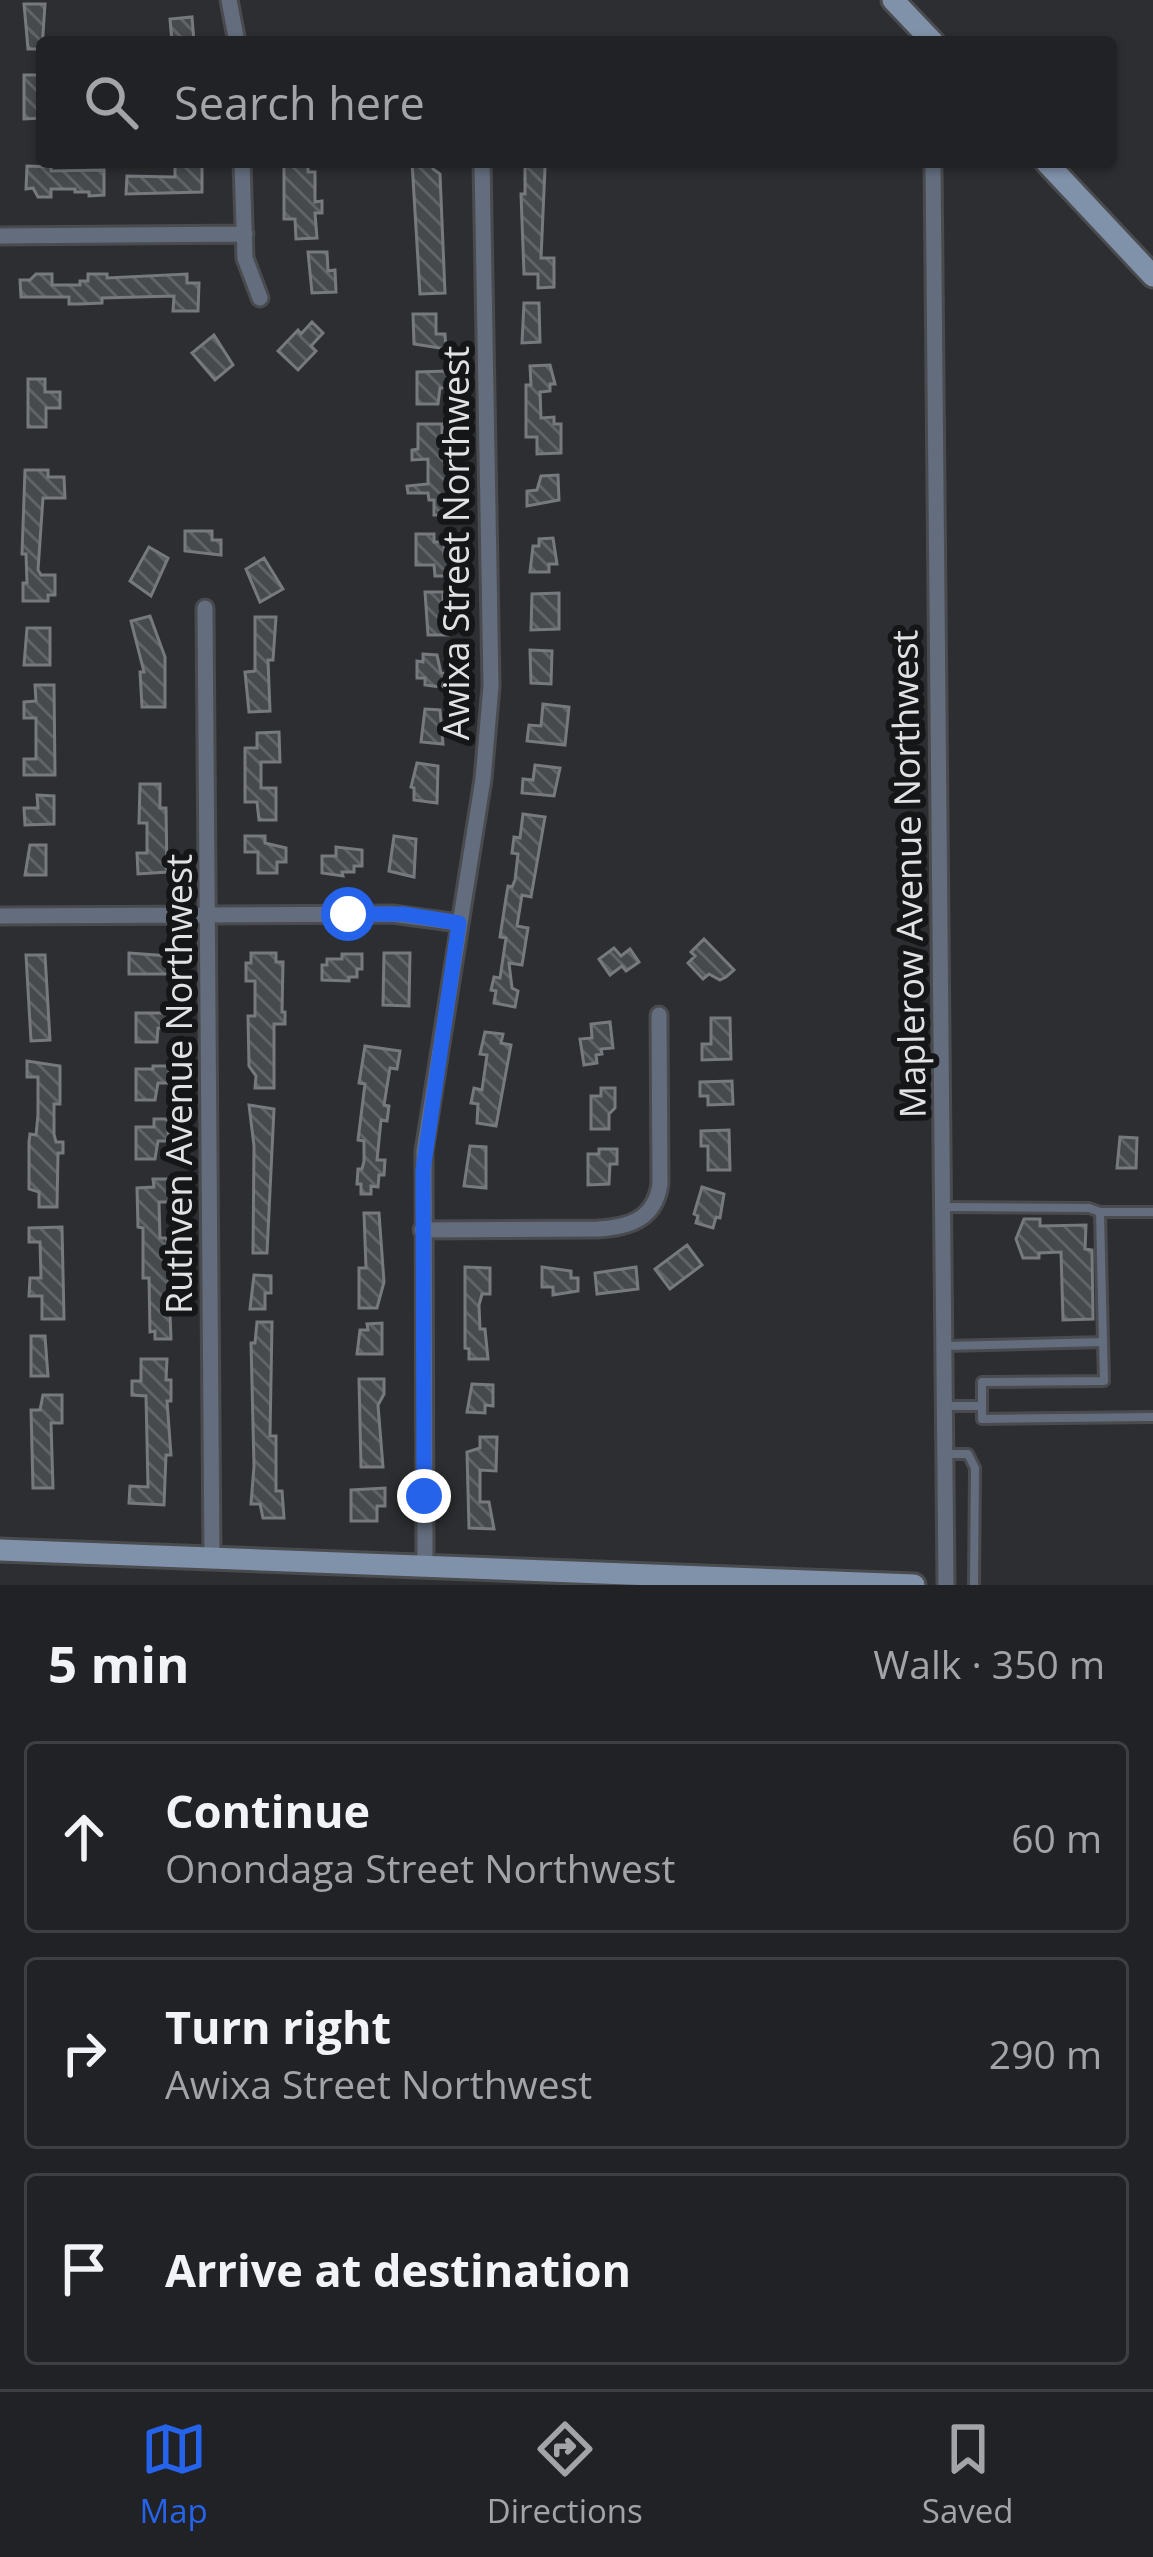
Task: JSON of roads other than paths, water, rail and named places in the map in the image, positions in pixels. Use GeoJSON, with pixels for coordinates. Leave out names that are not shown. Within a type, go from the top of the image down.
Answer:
{"type":"FeatureCollection","features":[{"type":"Feature","properties":{"kind":"street"},"geometry":{"type":"LineString","coordinates":[[230,0],[236,36]]}},
{"type":"Feature","properties":{"kind":"street"},"geometry":{"type":"LineString","coordinates":[[893,0],[927,36]]}},
{"type":"Feature","properties":{"kind":"street"},"geometry":{"type":"LineString","coordinates":[[242,168],[244,234],[250,276],[260,298]]}},
{"type":"Feature","properties":{"kind":"street","name":"Awixa Street Northwest"},"geometry":{"type":"LineString","coordinates":[[425,1566],[422,1230],[427,1128],[483,779],[492,656],[482,168]]}},
{"type":"Feature","properties":{"kind":"street","name":"Maplerow Avenue Northwest"},"geometry":{"type":"LineString","coordinates":[[933,168],[946,1585]]}},
{"type":"Feature","properties":{"kind":"street"},"geometry":{"type":"LineString","coordinates":[[1052,168],[1153,276]]}},
{"type":"Feature","properties":{"kind":"street"},"geometry":{"type":"LineString","coordinates":[[0,236],[244,234]]}},
{"type":"Feature","properties":{"kind":"street","name":"Ruthven Avenue Northwest"},"geometry":{"type":"LineString","coordinates":[[206,608],[212,1559]]}},
{"type":"Feature","properties":{"kind":"street"},"geometry":{"type":"LineString","coordinates":[[0,916],[403,914],[459,923]]}},
{"type":"Feature","properties":{"kind":"street"},"geometry":{"type":"LineString","coordinates":[[422,1230],[598,1229],[626,1226],[647,1214],[660,1184],[659,1015]]}},
{"type":"Feature","properties":{"kind":"street"},"geometry":{"type":"LineString","coordinates":[[0,1550],[914,1585]]}},
{"type":"Feature","properties":{"kind":"lane"},"geometry":{"type":"LineString","coordinates":[[942,1207],[1153,1212]]}},
{"type":"Feature","properties":{"kind":"lane"},"geometry":{"type":"LineString","coordinates":[[1100,1211],[1104,1381],[982,1382],[982,1419],[1153,1417]]}},
{"type":"Feature","properties":{"kind":"lane"},"geometry":{"type":"LineString","coordinates":[[943,1346],[1103,1342]]}},
{"type":"Feature","properties":{"kind":"lane"},"geometry":{"type":"LineString","coordinates":[[944,1406],[982,1406]]}},
{"type":"Feature","properties":{"kind":"lane"},"geometry":{"type":"LineString","coordinates":[[944,1454],[968,1454],[975,1468],[974,1585]]}}]}
